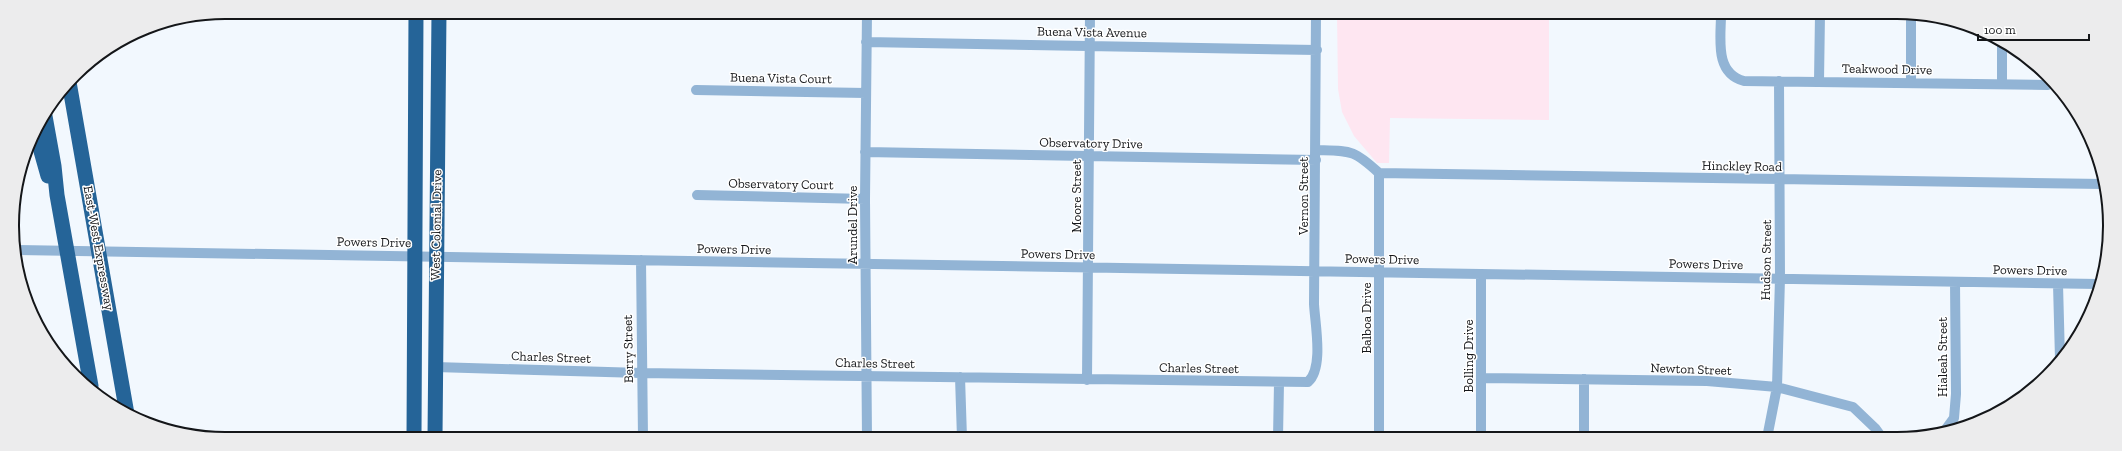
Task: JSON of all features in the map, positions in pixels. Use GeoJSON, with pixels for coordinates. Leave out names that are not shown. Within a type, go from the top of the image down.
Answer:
{"type":"FeatureCollection","features":[{"type":"Feature","properties":{"kind":"highway","name":"West Colonial Drive"},"geometry":{"type":"LineString","coordinates":[[414,432],[416,19]]}},
{"type":"Feature","properties":{"kind":"highway","name":"West Colonial Drive"},"geometry":{"type":"LineString","coordinates":[[435,432],[439,19]]}},
{"type":"Feature","properties":{"kind":"highway"},"geometry":{"type":"LineString","coordinates":[[74,85],[75,109]]}},
{"type":"Feature","properties":{"kind":"highway","name":"East-West Expressway"},"geometry":{"type":"LineString","coordinates":[[70,89],[126,406]]}},
{"type":"Feature","properties":{"kind":"highway"},"geometry":{"type":"LineString","coordinates":[[46,123],[54,166],[57,195],[90,382]]}},
{"type":"Feature","properties":{"kind":"highway"},"geometry":{"type":"LineString","coordinates":[[37,140],[45,171],[57,195]]}},
{"type":"Feature","properties":{"kind":"street","name":"Arundel Drive"},"geometry":{"type":"LineString","coordinates":[[867,19],[865,264],[867,432]]}},
{"type":"Feature","properties":{"kind":"street","name":"Moore Street"},"geometry":{"type":"LineString","coordinates":[[1087,380],[1090,19]]}},
{"type":"Feature","properties":{"kind":"street","name":"Vernon Street"},"geometry":{"type":"LineString","coordinates":[[1312,378],[1316,366],[1317,348],[1314,304],[1316,19]]}},
{"type":"Feature","properties":{"kind":"street","name":"Teakwood Drive"},"geometry":{"type":"LineString","coordinates":[[1721,19],[1721,54],[1724,66],[1728,73],[1735,78],[1744,81],[1779,80],[2048,85]]}},
{"type":"Feature","properties":{"kind":"street"},"geometry":{"type":"LineString","coordinates":[[1819,81],[1820,19]]}},
{"type":"Feature","properties":{"kind":"street"},"geometry":{"type":"LineString","coordinates":[[1911,19],[1911,82]]}},
{"type":"Feature","properties":{"kind":"street","name":"Buena Vista Avenue"},"geometry":{"type":"LineString","coordinates":[[866,42],[1316,50]]}},
{"type":"Feature","properties":{"kind":"street"},"geometry":{"type":"LineString","coordinates":[[2002,48],[2002,84]]}},
{"type":"Feature","properties":{"kind":"street","name":"Hudson Street"},"geometry":{"type":"LineString","coordinates":[[1768,432],[1777,387],[1780,278],[1779,80]]}},
{"type":"Feature","properties":{"kind":"street","name":"Buena Vista Court"},"geometry":{"type":"LineString","coordinates":[[696,90],[866,93]]}},
{"type":"Feature","properties":{"kind":"street","name":"Observatory Drive"},"geometry":{"type":"LineString","coordinates":[[865,152],[1089,156],[1316,155]]}},
{"type":"Feature","properties":{"kind":"street"},"geometry":{"type":"LineString","coordinates":[[1316,155],[1351,152],[1361,157],[1379,173]]}},
{"type":"Feature","properties":{"kind":"street","name":"Hinckley Road"},"geometry":{"type":"LineString","coordinates":[[1379,173],[2099,184]]}},
{"type":"Feature","properties":{"kind":"street","name":"Balboa Drive"},"geometry":{"type":"LineString","coordinates":[[1379,173],[1379,432]]}},
{"type":"Feature","properties":{"kind":"street","name":"Observatory Court"},"geometry":{"type":"LineString","coordinates":[[697,195],[865,199]]}},
{"type":"Feature","properties":{"kind":"street","name":"Powers Drive"},"geometry":{"type":"LineString","coordinates":[[21,250],[2094,284]]}},
{"type":"Feature","properties":{"kind":"street","name":"Berry Street"},"geometry":{"type":"LineString","coordinates":[[640,260],[643,432]]}},
{"type":"Feature","properties":{"kind":"street","name":"Bolling Drive"},"geometry":{"type":"LineString","coordinates":[[1481,274],[1482,432]]}},
{"type":"Feature","properties":{"kind":"street","name":"Hialeah Street"},"geometry":{"type":"LineString","coordinates":[[1949,425],[1954,418],[1956,394],[1955,282]]}},
{"type":"Feature","properties":{"kind":"street"},"geometry":{"type":"LineString","coordinates":[[2058,284],[2060,351]]}},
{"type":"Feature","properties":{"kind":"street","name":"Charles Street"},"geometry":{"type":"LineString","coordinates":[[435,367],[1279,383],[1302,383],[1312,378]]}},
{"type":"Feature","properties":{"kind":"street"},"geometry":{"type":"LineString","coordinates":[[960,377],[962,432]]}},
{"type":"Feature","properties":{"kind":"street","name":"Newton Street"},"geometry":{"type":"LineString","coordinates":[[1481,378],[1707,380],[1777,387],[1820,397],[1853,407],[1878,432]]}},
{"type":"Feature","properties":{"kind":"street"},"geometry":{"type":"LineString","coordinates":[[1584,379],[1584,432]]}},
{"type":"Feature","properties":{"kind":"street"},"geometry":{"type":"LineString","coordinates":[[1278,432],[1279,383]]}},
{"type":"Feature","properties":{"kind":"shaded area"},"geometry":{"type":"Polygon","coordinates":[[[1337,19],[1549,19],[1549,120],[1390,118],[1389,163],[1377,163],[1354,136],[1342,112],[1338,89],[1337,19]]]}}]}
